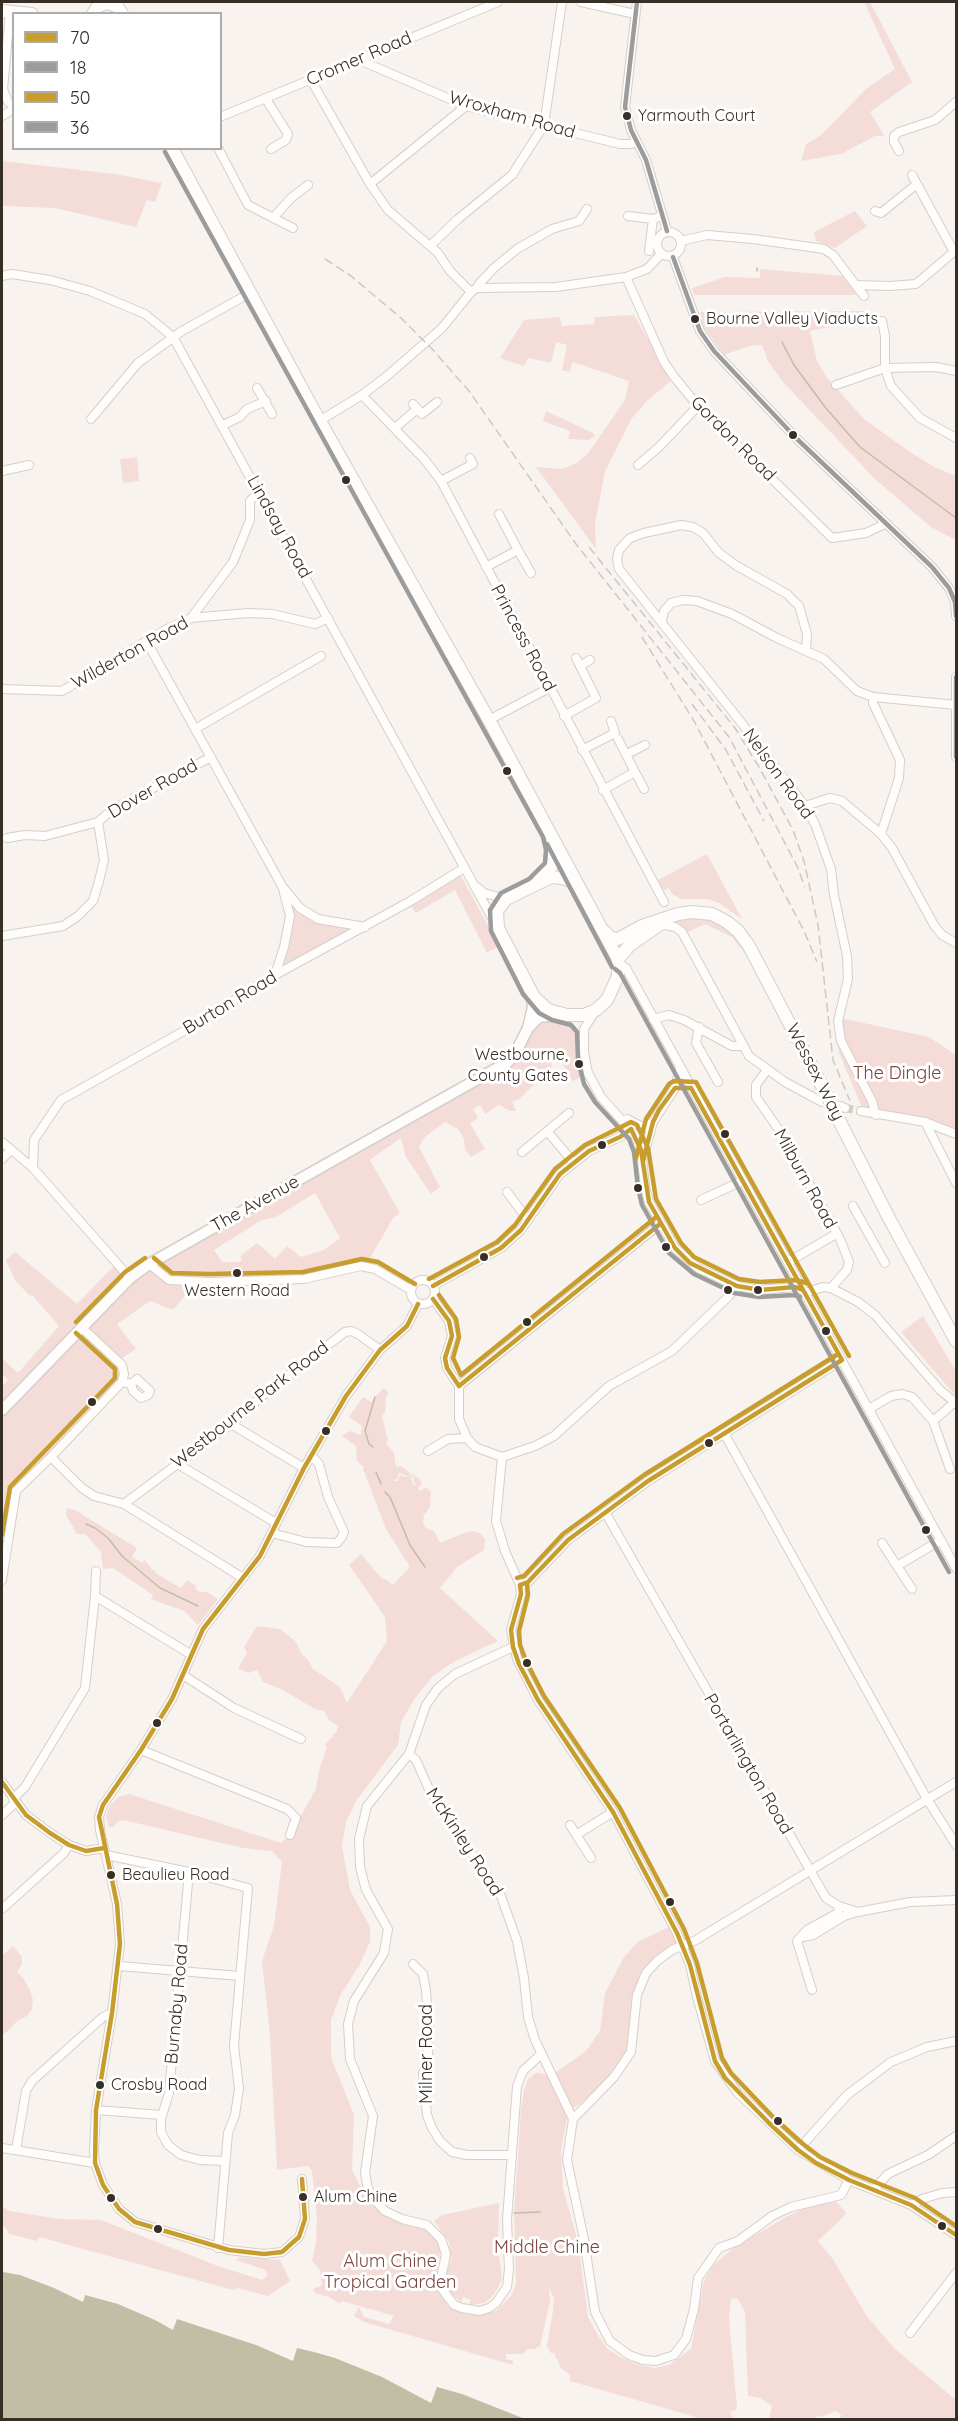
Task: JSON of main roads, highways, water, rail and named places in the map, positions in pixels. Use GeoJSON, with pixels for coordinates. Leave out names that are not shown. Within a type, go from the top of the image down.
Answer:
{"type":"FeatureCollection","features":[{"type":"Feature","properties":{"kind":"highway"},"geometry":{"type":"LineString","coordinates":[[94,8],[111,2]]}},
{"type":"Feature","properties":{"kind":"highway"},"geometry":{"type":"LineString","coordinates":[[173,150],[250,293],[489,720],[601,926],[618,961],[618,976],[611,993],[596,1010],[584,1015],[564,1015],[544,1007],[530,991],[498,928],[497,911],[506,899],[556,877],[577,883]]}},
{"type":"Feature","properties":{"kind":"highway"},"geometry":{"type":"LineString","coordinates":[[534,885],[552,866],[554,850],[550,834]]}},
{"type":"Feature","properties":{"kind":"highway","name":"Wessex Way"},"geometry":{"type":"LineString","coordinates":[[618,961],[630,945],[669,917],[685,912],[706,912],[719,917],[738,931],[761,967],[890,1220],[957,1341]]}},
{"type":"Feature","properties":{"kind":"highway"},"geometry":{"type":"LineString","coordinates":[[601,926],[608,935],[616,939],[669,917]]}},
{"type":"Feature","properties":{"kind":"main road","name":"The Avenue"},"geometry":{"type":"LineString","coordinates":[[2,1410],[130,1278],[149,1264],[508,1062],[528,1028],[533,1007],[530,991]]}},
{"type":"Feature","properties":{"kind":"main road"},"geometry":{"type":"LineString","coordinates":[[528,1028],[539,1017],[564,1015]]}},
{"type":"Feature","properties":{"kind":"waterway"},"geometry":{"type":"LineString","coordinates":[[782,342],[794,365],[825,407],[860,447],[956,518]]}},
{"type":"Feature","properties":{"kind":"waterway"},"geometry":{"type":"LineString","coordinates":[[373,1447],[369,1444],[365,1431],[375,1397]]}},
{"type":"Feature","properties":{"kind":"waterway"},"geometry":{"type":"LineString","coordinates":[[376,1472],[381,1484]]}},
{"type":"Feature","properties":{"kind":"waterway"},"geometry":{"type":"LineString","coordinates":[[385,1492],[390,1497],[410,1545],[425,1567]]}},
{"type":"Feature","properties":{"kind":"waterway"},"geometry":{"type":"LineString","coordinates":[[86,1524],[108,1538],[122,1556],[160,1588],[198,1606]]}},
{"type":"Feature","properties":{"kind":"waterway"},"geometry":{"type":"LineString","coordinates":[[514,2213],[540,2212]]}},
{"type":"Feature","properties":{"kind":"tunnel"},"geometry":{"type":"LineString","coordinates":[[845,1108],[861,1111]]}},
{"type":"Feature","properties":{"kind":"railway"},"geometry":{"type":"LineString","coordinates":[[325,259],[351,276],[401,318],[469,391],[576,544],[729,737],[797,866],[805,887]]}},
{"type":"Feature","properties":{"kind":"railway"},"geometry":{"type":"LineString","coordinates":[[589,547],[735,728],[793,830],[804,861],[818,925],[833,1060],[850,1101]]}},
{"type":"Feature","properties":{"kind":"railway"},"geometry":{"type":"LineString","coordinates":[[642,637],[694,721],[804,931],[817,962]]}},
{"type":"Feature","properties":{"kind":"railway"},"geometry":{"type":"LineString","coordinates":[[692,704],[726,750],[764,821]]}},
{"type":"Feature","properties":{"kind":"place","name":"Yarmouth Court"},"geometry":{"type":"Point","coordinates":[627,116]}},
{"type":"Feature","properties":{"kind":"place","name":"Bourne Valley Viaducts"},"geometry":{"type":"Point","coordinates":[695,319]}},
{"type":"Feature","properties":{"kind":"place","name":"Westbourne, County Gates"},"geometry":{"type":"Point","coordinates":[579,1064]}},
{"type":"Feature","properties":{"kind":"place","name":"Western Road"},"geometry":{"type":"Point","coordinates":[237,1273]}},
{"type":"Feature","properties":{"kind":"place","name":"Beaulieu Road"},"geometry":{"type":"Point","coordinates":[111,1875]}},
{"type":"Feature","properties":{"kind":"place","name":"Crosby Road"},"geometry":{"type":"Point","coordinates":[100,2085]}},
{"type":"Feature","properties":{"kind":"place","name":"Alum Chine"},"geometry":{"type":"Point","coordinates":[303,2197]}},
{"type":"Feature","properties":{"kind":"park label","name":"The Dingle"},"geometry":{"type":"Point","coordinates":[897,1074]}},
{"type":"Feature","properties":{"kind":"park label","name":"Middle Chine"},"geometry":{"type":"Point","coordinates":[547,2248]}},
{"type":"Feature","properties":{"kind":"park label","name":"Alum Chine Tropical Garden"},"geometry":{"type":"Point","coordinates":[390,2272]}}]}
